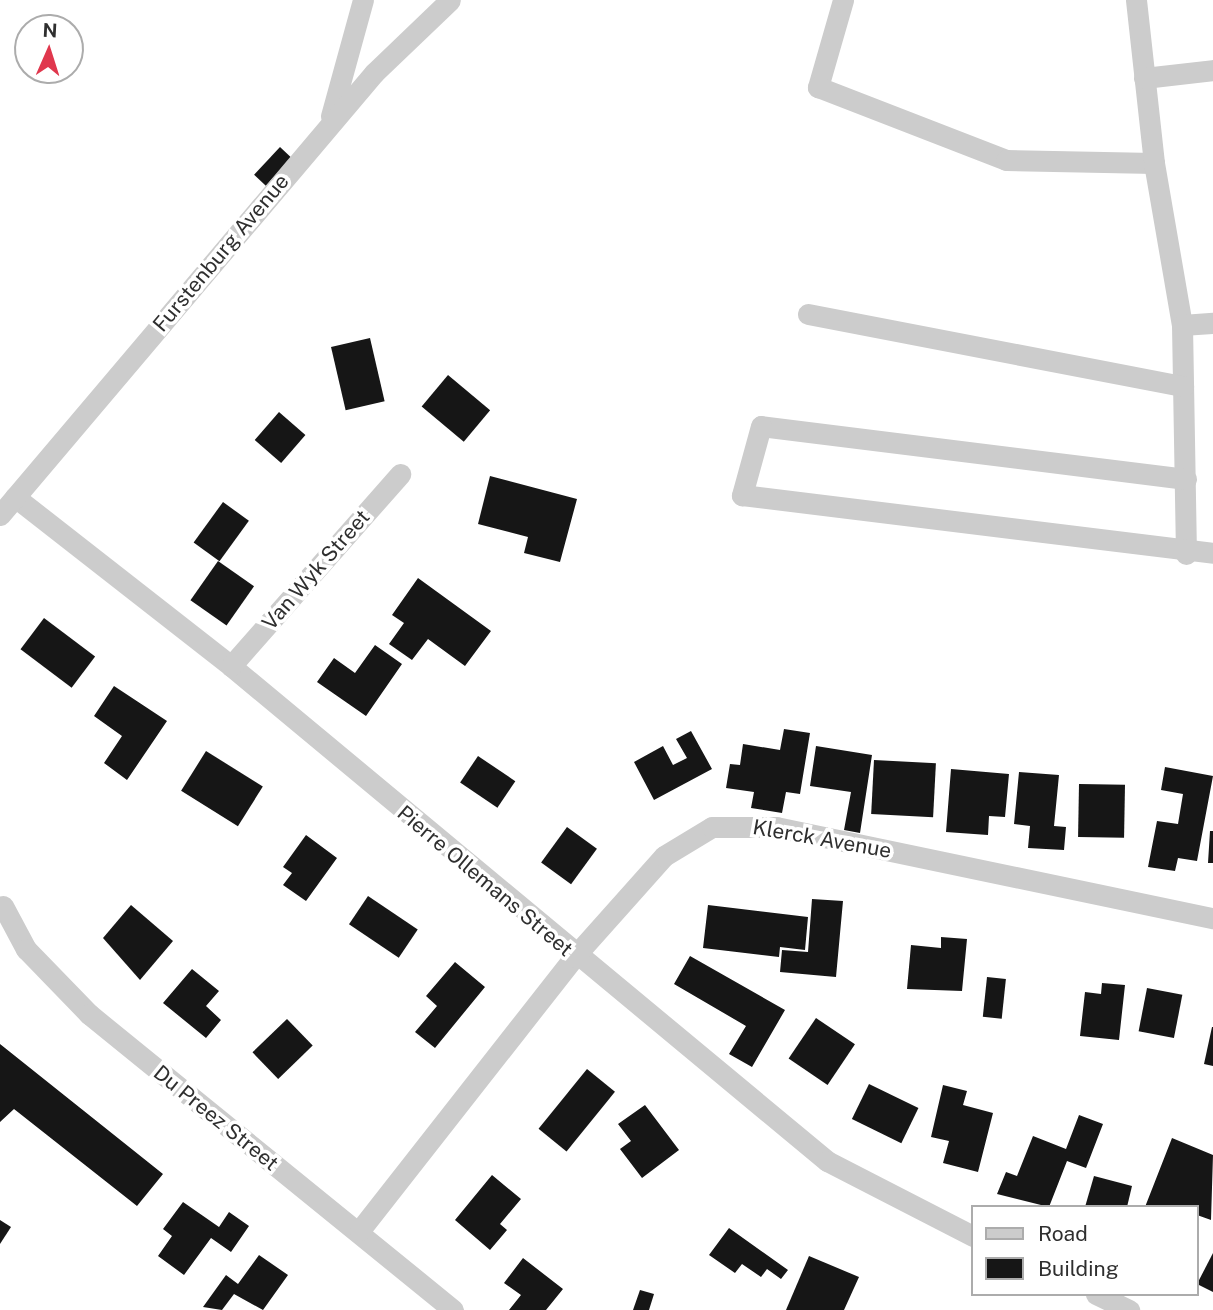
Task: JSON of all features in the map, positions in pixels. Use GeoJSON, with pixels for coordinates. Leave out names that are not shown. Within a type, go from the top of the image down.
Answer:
{"type":"FeatureCollection","features":[{"type":"Feature","properties":{"kind":"street"},"geometry":{"type":"LineString","coordinates":[[329,125],[363,0]]}},
{"type":"Feature","properties":{"kind":"street","name":"Furstenburg Avenue"},"geometry":{"type":"LineString","coordinates":[[0,515],[329,125],[450,0]]}},
{"type":"Feature","properties":{"kind":"street"},"geometry":{"type":"LineString","coordinates":[[843,0],[818,87],[1006,160],[1154,163]]}},
{"type":"Feature","properties":{"kind":"street"},"geometry":{"type":"LineString","coordinates":[[1136,0],[1154,163],[1182,325],[1186,554]]}},
{"type":"Feature","properties":{"kind":"street"},"geometry":{"type":"LineString","coordinates":[[1144,78],[1213,70]]}},
{"type":"Feature","properties":{"kind":"street"},"geometry":{"type":"LineString","coordinates":[[808,314],[1183,386]]}},
{"type":"Feature","properties":{"kind":"street"},"geometry":{"type":"LineString","coordinates":[[1182,325],[1213,323]]}},
{"type":"Feature","properties":{"kind":"street"},"geometry":{"type":"LineString","coordinates":[[1186,479],[761,426],[742,495],[1186,554],[1213,553]]}},
{"type":"Feature","properties":{"kind":"street","name":"Van Wyk Street"},"geometry":{"type":"LineString","coordinates":[[231,666],[400,474]]}},
{"type":"Feature","properties":{"kind":"street","name":"Pierre Ollemans Street"},"geometry":{"type":"LineString","coordinates":[[15,497],[231,666],[574,957],[827,1161],[972,1235]]}},
{"type":"Feature","properties":{"kind":"street","name":"Klerck Avenue"},"geometry":{"type":"LineString","coordinates":[[360,1230],[574,957],[686,838],[736,824],[1213,918]]}},
{"type":"Feature","properties":{"kind":"street","name":"Du Preez Street"},"geometry":{"type":"LineString","coordinates":[[3,906],[26,949],[89,1014],[360,1230],[453,1310]]}},
{"type":"Feature","properties":{"kind":"street"},"geometry":{"type":"LineString","coordinates":[[1100,1296],[1129,1310]]}},
{"type":"Feature","properties":{"kind":"building"},"geometry":{"type":"Polygon","coordinates":[[[280,147],[292,158],[266,186],[254,175],[280,147]]]}},
{"type":"Feature","properties":{"kind":"building"},"geometry":{"type":"Polygon","coordinates":[[[370,338],[385,401],[346,410],[331,347],[370,338]]]}},
{"type":"Feature","properties":{"kind":"building"},"geometry":{"type":"Polygon","coordinates":[[[448,375],[490,410],[464,442],[422,406],[448,375]]]}},
{"type":"Feature","properties":{"kind":"building"},"geometry":{"type":"Polygon","coordinates":[[[279,412],[305,435],[281,463],[255,440],[279,412]]]}},
{"type":"Feature","properties":{"kind":"building"},"geometry":{"type":"Polygon","coordinates":[[[490,476],[577,499],[560,562],[524,553],[528,537],[478,524],[490,476]]]}},
{"type":"Feature","properties":{"kind":"building"},"geometry":{"type":"Polygon","coordinates":[[[223,502],[249,521],[219,561],[194,542],[223,502]]]}},
{"type":"Feature","properties":{"kind":"building"},"geometry":{"type":"Polygon","coordinates":[[[218,561],[254,586],[227,626],[190,600],[218,561]]]}},
{"type":"Feature","properties":{"kind":"building"},"geometry":{"type":"Polygon","coordinates":[[[418,578],[491,631],[465,666],[428,639],[412,660],[389,644],[404,623],[392,615],[418,578]]]}},
{"type":"Feature","properties":{"kind":"building"},"geometry":{"type":"Polygon","coordinates":[[[44,618],[95,657],[72,688],[21,649],[44,618]]]}},
{"type":"Feature","properties":{"kind":"building"},"geometry":{"type":"Polygon","coordinates":[[[375,645],[402,664],[366,716],[317,682],[334,658],[355,673],[375,645]]]}},
{"type":"Feature","properties":{"kind":"building"},"geometry":{"type":"Polygon","coordinates":[[[114,686],[167,721],[127,780],[104,763],[122,736],[94,716],[114,686]]]}},
{"type":"Feature","properties":{"kind":"building"},"geometry":{"type":"Polygon","coordinates":[[[784,729],[810,733],[800,794],[786,792],[782,813],[751,808],[754,792],[726,788],[730,764],[740,765],[743,744],[780,750],[784,729]]]}},
{"type":"Feature","properties":{"kind":"building"},"geometry":{"type":"Polygon","coordinates":[[[691,731],[712,769],[654,800],[634,762],[663,746],[673,765],[687,758],[676,739],[691,731]]]}},
{"type":"Feature","properties":{"kind":"building"},"geometry":{"type":"Polygon","coordinates":[[[816,746],[872,755],[860,833],[844,830],[851,792],[810,786],[816,746]]]}},
{"type":"Feature","properties":{"kind":"building"},"geometry":{"type":"Polygon","coordinates":[[[206,751],[263,787],[238,826],[181,791],[206,751]]]}},
{"type":"Feature","properties":{"kind":"building"},"geometry":{"type":"Polygon","coordinates":[[[478,756],[515,781],[497,808],[460,783],[478,756]]]}},
{"type":"Feature","properties":{"kind":"building"},"geometry":{"type":"Polygon","coordinates":[[[874,760],[936,763],[933,817],[871,814],[874,760]]]}},
{"type":"Feature","properties":{"kind":"building"},"geometry":{"type":"Polygon","coordinates":[[[1165,767],[1213,776],[1197,861],[1178,858],[1175,871],[1148,867],[1157,821],[1178,824],[1183,794],[1161,790],[1165,767]]]}},
{"type":"Feature","properties":{"kind":"building"},"geometry":{"type":"Polygon","coordinates":[[[951,769],[1009,774],[1005,817],[989,816],[988,835],[946,832],[951,769]]]}},
{"type":"Feature","properties":{"kind":"building"},"geometry":{"type":"Polygon","coordinates":[[[1019,772],[1059,775],[1054,826],[1066,827],[1064,850],[1028,848],[1030,826],[1014,824],[1019,772]]]}},
{"type":"Feature","properties":{"kind":"building"},"geometry":{"type":"Polygon","coordinates":[[[1079,784],[1125,785],[1124,838],[1078,837],[1079,784]]]}},
{"type":"Feature","properties":{"kind":"building"},"geometry":{"type":"Polygon","coordinates":[[[567,827],[597,849],[571,884],[541,863],[567,827]]]}},
{"type":"Feature","properties":{"kind":"building"},"geometry":{"type":"Polygon","coordinates":[[[1210,831],[1213,831],[1213,863],[1208,863],[1210,831]]]}},
{"type":"Feature","properties":{"kind":"building"},"geometry":{"type":"Polygon","coordinates":[[[306,835],[337,858],[306,901],[283,885],[292,873],[283,867],[306,835]]]}},
{"type":"Feature","properties":{"kind":"building"},"geometry":{"type":"Polygon","coordinates":[[[368,896],[418,930],[399,958],[349,924],[368,896]]]}},
{"type":"Feature","properties":{"kind":"building"},"geometry":{"type":"Polygon","coordinates":[[[812,899],[843,901],[836,977],[780,972],[782,950],[808,952],[812,899]]]}},
{"type":"Feature","properties":{"kind":"building"},"geometry":{"type":"Polygon","coordinates":[[[131,905],[173,941],[140,980],[103,938],[131,905]]]}},
{"type":"Feature","properties":{"kind":"building"},"geometry":{"type":"Polygon","coordinates":[[[708,905],[808,917],[805,950],[780,947],[779,957],[703,948],[708,905]]]}},
{"type":"Feature","properties":{"kind":"building"},"geometry":{"type":"Polygon","coordinates":[[[941,937],[967,939],[962,991],[907,989],[911,945],[941,948],[941,937]]]}},
{"type":"Feature","properties":{"kind":"building"},"geometry":{"type":"Polygon","coordinates":[[[690,956],[785,1010],[752,1067],[729,1054],[746,1026],[674,984],[690,956]]]}},
{"type":"Feature","properties":{"kind":"building"},"geometry":{"type":"Polygon","coordinates":[[[455,962],[485,987],[435,1048],[415,1032],[437,1006],[426,996],[455,962]]]}},
{"type":"Feature","properties":{"kind":"building"},"geometry":{"type":"Polygon","coordinates":[[[192,969],[219,991],[206,1006],[221,1020],[206,1038],[163,1003],[192,969]]]}},
{"type":"Feature","properties":{"kind":"building"},"geometry":{"type":"Polygon","coordinates":[[[987,977],[1006,979],[1002,1019],[983,1017],[987,977]]]}},
{"type":"Feature","properties":{"kind":"building"},"geometry":{"type":"Polygon","coordinates":[[[1102,983],[1125,985],[1119,1040],[1080,1036],[1085,992],[1101,994],[1102,983]]]}},
{"type":"Feature","properties":{"kind":"building"},"geometry":{"type":"Polygon","coordinates":[[[1147,988],[1182,995],[1174,1038],[1139,1031],[1147,988]]]}},
{"type":"Feature","properties":{"kind":"building"},"geometry":{"type":"Polygon","coordinates":[[[816,1018],[855,1044],[828,1085],[789,1059],[816,1018]]]}},
{"type":"Feature","properties":{"kind":"building"},"geometry":{"type":"Polygon","coordinates":[[[287,1019],[313,1046],[278,1079],[252,1052],[287,1019]]]}},
{"type":"Feature","properties":{"kind":"building"},"geometry":{"type":"Polygon","coordinates":[[[1213,1027],[1213,1066],[1204,1064],[1213,1027]]]}},
{"type":"Feature","properties":{"kind":"building"},"geometry":{"type":"Polygon","coordinates":[[[0,1044],[163,1174],[137,1206],[14,1109],[0,1122],[0,1044]]]}},
{"type":"Feature","properties":{"kind":"building"},"geometry":{"type":"Polygon","coordinates":[[[587,1069],[615,1092],[567,1151],[539,1129],[587,1069]]]}},
{"type":"Feature","properties":{"kind":"building"},"geometry":{"type":"Polygon","coordinates":[[[869,1084],[918,1108],[901,1143],[852,1119],[869,1084]]]}},
{"type":"Feature","properties":{"kind":"building"},"geometry":{"type":"Polygon","coordinates":[[[943,1085],[967,1091],[963,1105],[993,1113],[978,1172],[943,1163],[949,1141],[931,1137],[943,1085]]]}},
{"type":"Feature","properties":{"kind":"building"},"geometry":{"type":"Polygon","coordinates":[[[645,1105],[679,1150],[642,1178],[620,1149],[631,1141],[618,1124],[645,1105]]]}},
{"type":"Feature","properties":{"kind":"building"},"geometry":{"type":"Polygon","coordinates":[[[1079,1115],[1103,1124],[1086,1168],[1067,1161],[1050,1205],[997,1194],[1006,1172],[1017,1176],[1033,1136],[1066,1149],[1079,1115]]]}},
{"type":"Feature","properties":{"kind":"building"},"geometry":{"type":"Polygon","coordinates":[[[1172,1138],[1213,1155],[1211,1220],[1199,1216],[1199,1205],[1146,1205],[1172,1138]]]}},
{"type":"Feature","properties":{"kind":"building"},"geometry":{"type":"Polygon","coordinates":[[[492,1175],[521,1199],[500,1224],[507,1230],[490,1250],[455,1220],[492,1175]]]}},
{"type":"Feature","properties":{"kind":"building"},"geometry":{"type":"Polygon","coordinates":[[[1094,1176],[1132,1186],[1127,1205],[1086,1205],[1094,1176]]]}},
{"type":"Feature","properties":{"kind":"building"},"geometry":{"type":"Polygon","coordinates":[[[183,1202],[219,1227],[229,1212],[249,1226],[231,1252],[211,1238],[184,1275],[158,1256],[172,1236],[163,1229],[183,1202]]]}},
{"type":"Feature","properties":{"kind":"building"},"geometry":{"type":"Polygon","coordinates":[[[0,1220],[11,1227],[0,1244],[0,1220]]]}},
{"type":"Feature","properties":{"kind":"building"},"geometry":{"type":"Polygon","coordinates":[[[729,1228],[788,1270],[781,1279],[767,1269],[761,1277],[742,1264],[735,1273],[709,1255],[729,1228]]]}},
{"type":"Feature","properties":{"kind":"building"},"geometry":{"type":"Polygon","coordinates":[[[1213,1253],[1213,1292],[1199,1285],[1213,1253]]]}},
{"type":"Feature","properties":{"kind":"building"},"geometry":{"type":"Polygon","coordinates":[[[259,1255],[288,1275],[263,1310],[234,1294],[222,1310],[203,1307],[226,1275],[238,1284],[259,1255]]]}},
{"type":"Feature","properties":{"kind":"building"},"geometry":{"type":"Polygon","coordinates":[[[809,1256],[859,1277],[844,1310],[786,1310],[809,1256]]]}},
{"type":"Feature","properties":{"kind":"building"},"geometry":{"type":"Polygon","coordinates":[[[523,1258],[563,1289],[546,1310],[509,1310],[521,1295],[504,1283],[523,1258]]]}},
{"type":"Feature","properties":{"kind":"building"},"geometry":{"type":"Polygon","coordinates":[[[640,1290],[654,1294],[649,1310],[633,1310],[640,1290]]]}}]}
